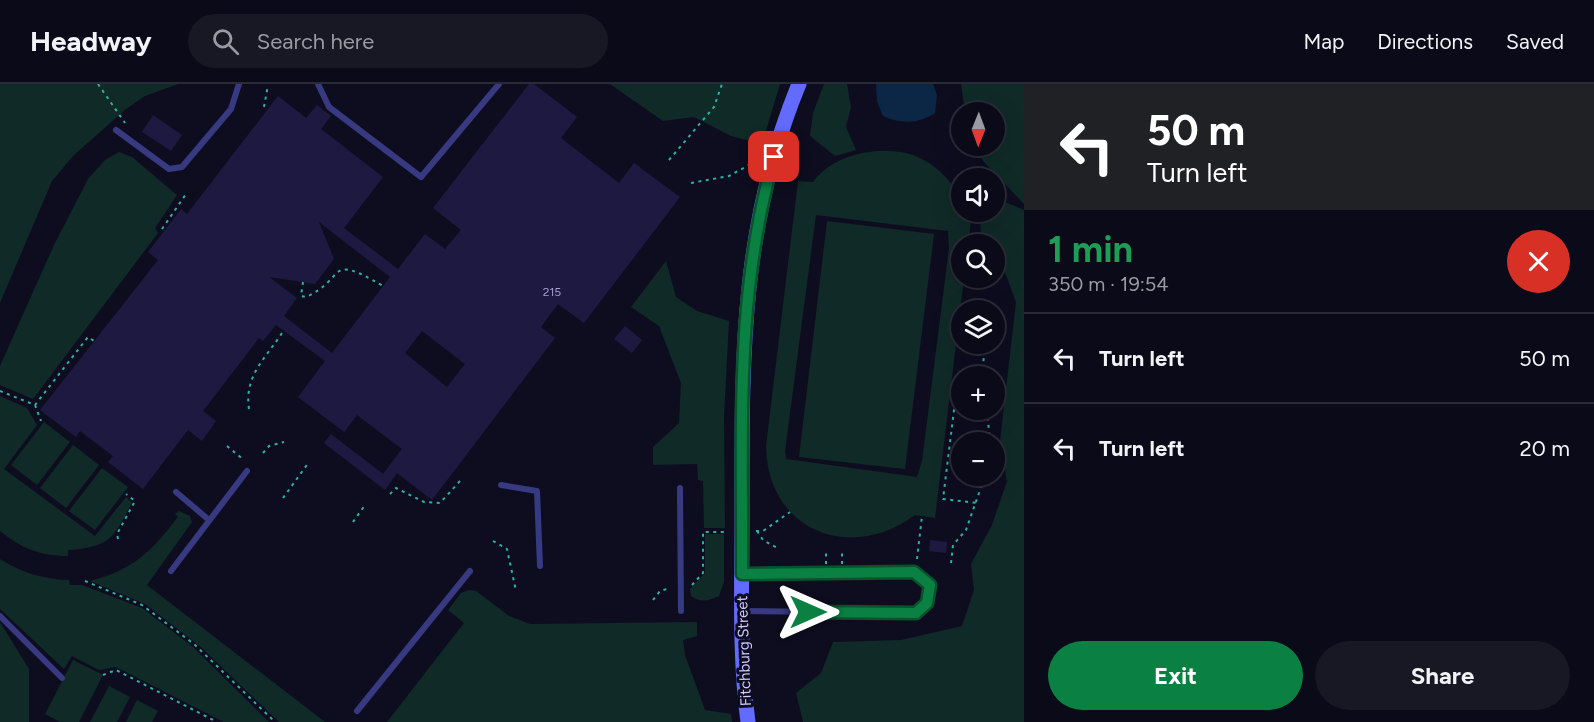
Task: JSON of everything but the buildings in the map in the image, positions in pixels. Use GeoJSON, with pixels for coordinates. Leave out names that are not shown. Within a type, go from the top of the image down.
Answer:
{"type":"FeatureCollection","features":[{"type":"Feature","properties":{"kind":"street","name":"Fitchburg Street"},"geometry":{"type":"LineString","coordinates":[[748,722],[742,611],[742,367],[748,279],[770,170],[799,84]]}},
{"type":"Feature","properties":{"kind":"lane"},"geometry":{"type":"LineString","coordinates":[[116,130],[169,169],[182,167],[231,109],[239,84]]}},
{"type":"Feature","properties":{"kind":"lane"},"geometry":{"type":"LineString","coordinates":[[318,84],[329,106],[421,177],[499,84]]}},
{"type":"Feature","properties":{"kind":"lane"},"geometry":{"type":"LineString","coordinates":[[171,571],[247,471]]}},
{"type":"Feature","properties":{"kind":"lane"},"geometry":{"type":"LineString","coordinates":[[501,485],[537,491],[540,566]]}},
{"type":"Feature","properties":{"kind":"lane"},"geometry":{"type":"LineString","coordinates":[[680,488],[681,611]]}},
{"type":"Feature","properties":{"kind":"lane"},"geometry":{"type":"LineString","coordinates":[[176,492],[209,520]]}},
{"type":"Feature","properties":{"kind":"lane"},"geometry":{"type":"LineString","coordinates":[[357,711],[470,571]]}},
{"type":"Feature","properties":{"kind":"lane"},"geometry":{"type":"LineString","coordinates":[[742,574],[914,572],[930,585],[927,603],[916,613],[742,611]]}},
{"type":"Feature","properties":{"kind":"lane"},"geometry":{"type":"LineString","coordinates":[[0,616],[62,678]]}},
{"type":"Feature","properties":{"kind":"path"},"geometry":{"type":"LineString","coordinates":[[98,84],[125,123]]}},
{"type":"Feature","properties":{"kind":"path"},"geometry":{"type":"LineString","coordinates":[[669,160],[714,107],[722,84]]}},
{"type":"Feature","properties":{"kind":"path"},"geometry":{"type":"LineString","coordinates":[[264,107],[268,85]]}},
{"type":"Feature","properties":{"kind":"path"},"geometry":{"type":"LineString","coordinates":[[692,183],[729,176],[763,157]]}},
{"type":"Feature","properties":{"kind":"path"},"geometry":{"type":"LineString","coordinates":[[162,229],[186,194]]}},
{"type":"Feature","properties":{"kind":"path"},"geometry":{"type":"LineString","coordinates":[[303,282],[301,296],[306,297],[343,269],[354,270],[383,286]]}},
{"type":"Feature","properties":{"kind":"path"},"geometry":{"type":"LineString","coordinates":[[249,409],[247,392],[251,376],[282,333]]}},
{"type":"Feature","properties":{"kind":"path"},"geometry":{"type":"LineString","coordinates":[[35,405],[88,337],[94,341]]}},
{"type":"Feature","properties":{"kind":"path"},"geometry":{"type":"LineString","coordinates":[[0,391],[35,405],[41,421]]}},
{"type":"Feature","properties":{"kind":"path"},"geometry":{"type":"LineString","coordinates":[[953,420],[943,499],[977,503]]}},
{"type":"Feature","properties":{"kind":"path"},"geometry":{"type":"LineString","coordinates":[[263,453],[269,446],[284,442]]}},
{"type":"Feature","properties":{"kind":"path"},"geometry":{"type":"LineString","coordinates":[[227,446],[244,460]]}},
{"type":"Feature","properties":{"kind":"path"},"geometry":{"type":"LineString","coordinates":[[283,498],[309,462]]}},
{"type":"Feature","properties":{"kind":"path"},"geometry":{"type":"LineString","coordinates":[[390,494],[396,488],[424,502],[440,503],[460,482]]}},
{"type":"Feature","properties":{"kind":"path"},"geometry":{"type":"LineString","coordinates":[[951,563],[953,545],[966,530],[982,486]]}},
{"type":"Feature","properties":{"kind":"path"},"geometry":{"type":"LineString","coordinates":[[118,539],[117,534],[135,501],[126,494]]}},
{"type":"Feature","properties":{"kind":"path"},"geometry":{"type":"LineString","coordinates":[[353,522],[365,505]]}},
{"type":"Feature","properties":{"kind":"path"},"geometry":{"type":"LineString","coordinates":[[779,549],[763,540],[755,531],[763,531],[790,512]]}},
{"type":"Feature","properties":{"kind":"path"},"geometry":{"type":"LineString","coordinates":[[917,559],[922,516]]}},
{"type":"Feature","properties":{"kind":"path"},"geometry":{"type":"LineString","coordinates":[[689,588],[703,573],[703,532],[729,532]]}},
{"type":"Feature","properties":{"kind":"path"},"geometry":{"type":"LineString","coordinates":[[493,542],[507,549],[516,591]]}},
{"type":"Feature","properties":{"kind":"path"},"geometry":{"type":"LineString","coordinates":[[85,581],[142,605],[194,645],[275,722]]}},
{"type":"Feature","properties":{"kind":"path"},"geometry":{"type":"LineString","coordinates":[[653,600],[660,591],[670,588]]}},
{"type":"Feature","properties":{"kind":"path"},"geometry":{"type":"LineString","coordinates":[[103,675],[116,670],[217,722]]}},
{"type":"Feature","properties":{"kind":"green space"},"geometry":{"type":"Polygon","coordinates":[[[0,84],[178,84],[145,96],[126,109],[74,155],[52,181],[0,303],[0,84]]]}},
{"type":"Feature","properties":{"kind":"green space"},"geometry":{"type":"Polygon","coordinates":[[[610,84],[780,84],[762,144],[731,136],[694,117],[663,121],[610,84]]]}},
{"type":"Feature","properties":{"kind":"green space"},"geometry":{"type":"Polygon","coordinates":[[[824,84],[847,84],[851,107],[846,127],[856,150],[835,156],[810,136],[813,113],[824,84]]]}},
{"type":"Feature","properties":{"kind":"green space"},"geometry":{"type":"Polygon","coordinates":[[[961,84],[1024,84],[1024,204],[1005,184],[1005,168],[990,168],[980,156],[1005,156],[1005,102],[964,102],[961,84]]]}},
{"type":"Feature","properties":{"kind":"green space"},"geometry":{"type":"Polygon","coordinates":[[[119,152],[132,157],[177,195],[155,228],[158,233],[33,399],[0,385],[0,366],[54,245],[88,179],[105,160],[119,152]]]}},
{"type":"Feature","properties":{"kind":"green space"},"geometry":{"type":"Polygon","coordinates":[[[871,152],[902,152],[927,162],[951,183],[951,222],[971,222],[969,234],[951,234],[951,288],[963,288],[961,300],[951,300],[951,354],[955,354],[953,366],[951,366],[951,386],[935,518],[915,515],[890,529],[865,536],[840,537],[817,530],[797,518],[781,499],[770,475],[766,446],[798,181],[813,182],[826,168],[852,156],[871,152]],[[816,215],[785,451],[786,459],[917,477],[922,461],[949,248],[948,231],[816,215]]]}},
{"type":"Feature","properties":{"kind":"green space"},"geometry":{"type":"Polygon","coordinates":[[[1005,202],[1024,210],[1024,722],[803,722],[796,693],[821,673],[833,642],[901,640],[962,626],[974,590],[971,564],[992,525],[1007,481],[1005,432],[1001,432],[1002,420],[1005,420],[1005,398],[1016,302],[1005,272],[1005,234],[981,234],[980,222],[1005,222],[1005,202]]]}},
{"type":"Feature","properties":{"kind":"green space"},"geometry":{"type":"Polygon","coordinates":[[[827,221],[934,234],[905,469],[799,457],[827,221]]]}},
{"type":"Feature","properties":{"kind":"green space"},"geometry":{"type":"Polygon","coordinates":[[[666,261],[676,297],[697,311],[729,321],[724,416],[725,528],[704,528],[703,481],[698,480],[697,464],[653,465],[653,447],[679,423],[681,383],[659,326],[631,307],[666,261]]]}},
{"type":"Feature","properties":{"kind":"green space"},"geometry":{"type":"Polygon","coordinates":[[[0,396],[27,408],[37,425],[4,469],[95,536],[126,497],[132,503],[120,525],[109,538],[93,546],[68,550],[68,556],[58,556],[31,550],[0,531],[0,396]]]}},
{"type":"Feature","properties":{"kind":"green space"},"geometry":{"type":"Polygon","coordinates":[[[44,422],[70,442],[37,485],[11,465],[44,422]]]}},
{"type":"Feature","properties":{"kind":"green space"},"geometry":{"type":"Polygon","coordinates":[[[73,445],[99,465],[66,508],[40,488],[73,445]]]}},
{"type":"Feature","properties":{"kind":"green space"},"geometry":{"type":"Polygon","coordinates":[[[102,468],[128,487],[95,530],[69,511],[102,468]]]}},
{"type":"Feature","properties":{"kind":"green space"},"geometry":{"type":"Polygon","coordinates":[[[179,511],[190,516],[192,522],[147,585],[325,722],[279,722],[201,647],[145,604],[90,581],[105,577],[140,558],[150,550],[178,517],[175,514],[179,511]]]}},
{"type":"Feature","properties":{"kind":"green space"},"geometry":{"type":"Polygon","coordinates":[[[705,534],[724,534],[724,582],[719,596],[698,600],[691,596],[690,589],[705,573],[705,534]]]}},
{"type":"Feature","properties":{"kind":"green space"},"geometry":{"type":"Polygon","coordinates":[[[0,559],[25,572],[42,577],[69,580],[70,585],[82,585],[142,608],[193,647],[269,722],[224,722],[116,667],[99,670],[72,656],[64,669],[0,609],[0,559]]]}},
{"type":"Feature","properties":{"kind":"green space"},"geometry":{"type":"Polygon","coordinates":[[[469,590],[476,591],[509,616],[530,624],[697,622],[697,636],[683,640],[685,655],[705,710],[731,714],[732,722],[387,722],[464,623],[448,610],[461,593],[469,590]]]}},
{"type":"Feature","properties":{"kind":"green space"},"geometry":{"type":"Polygon","coordinates":[[[0,622],[29,669],[29,722],[0,722],[0,622]]]}},
{"type":"Feature","properties":{"kind":"green space"},"geometry":{"type":"Polygon","coordinates":[[[73,660],[103,675],[79,722],[60,722],[45,714],[73,660]]]}},
{"type":"Feature","properties":{"kind":"green space"},"geometry":{"type":"Polygon","coordinates":[[[109,686],[130,697],[117,722],[90,722],[109,686]]]}},
{"type":"Feature","properties":{"kind":"green space"},"geometry":{"type":"Polygon","coordinates":[[[137,700],[158,711],[152,722],[126,722],[137,700]]]}},
{"type":"Feature","properties":{"kind":"water"},"geometry":{"type":"Polygon","coordinates":[[[876,84],[933,84],[937,95],[935,113],[929,117],[909,122],[883,116],[877,101],[876,84]]]}},
{"type":"Feature","properties":{"kind":"route"},"geometry":{"type":"LineString","coordinates":[[774,157],[752,253],[743,338],[742,574],[914,572],[930,585],[927,603],[916,613],[808,612]]}}]}
